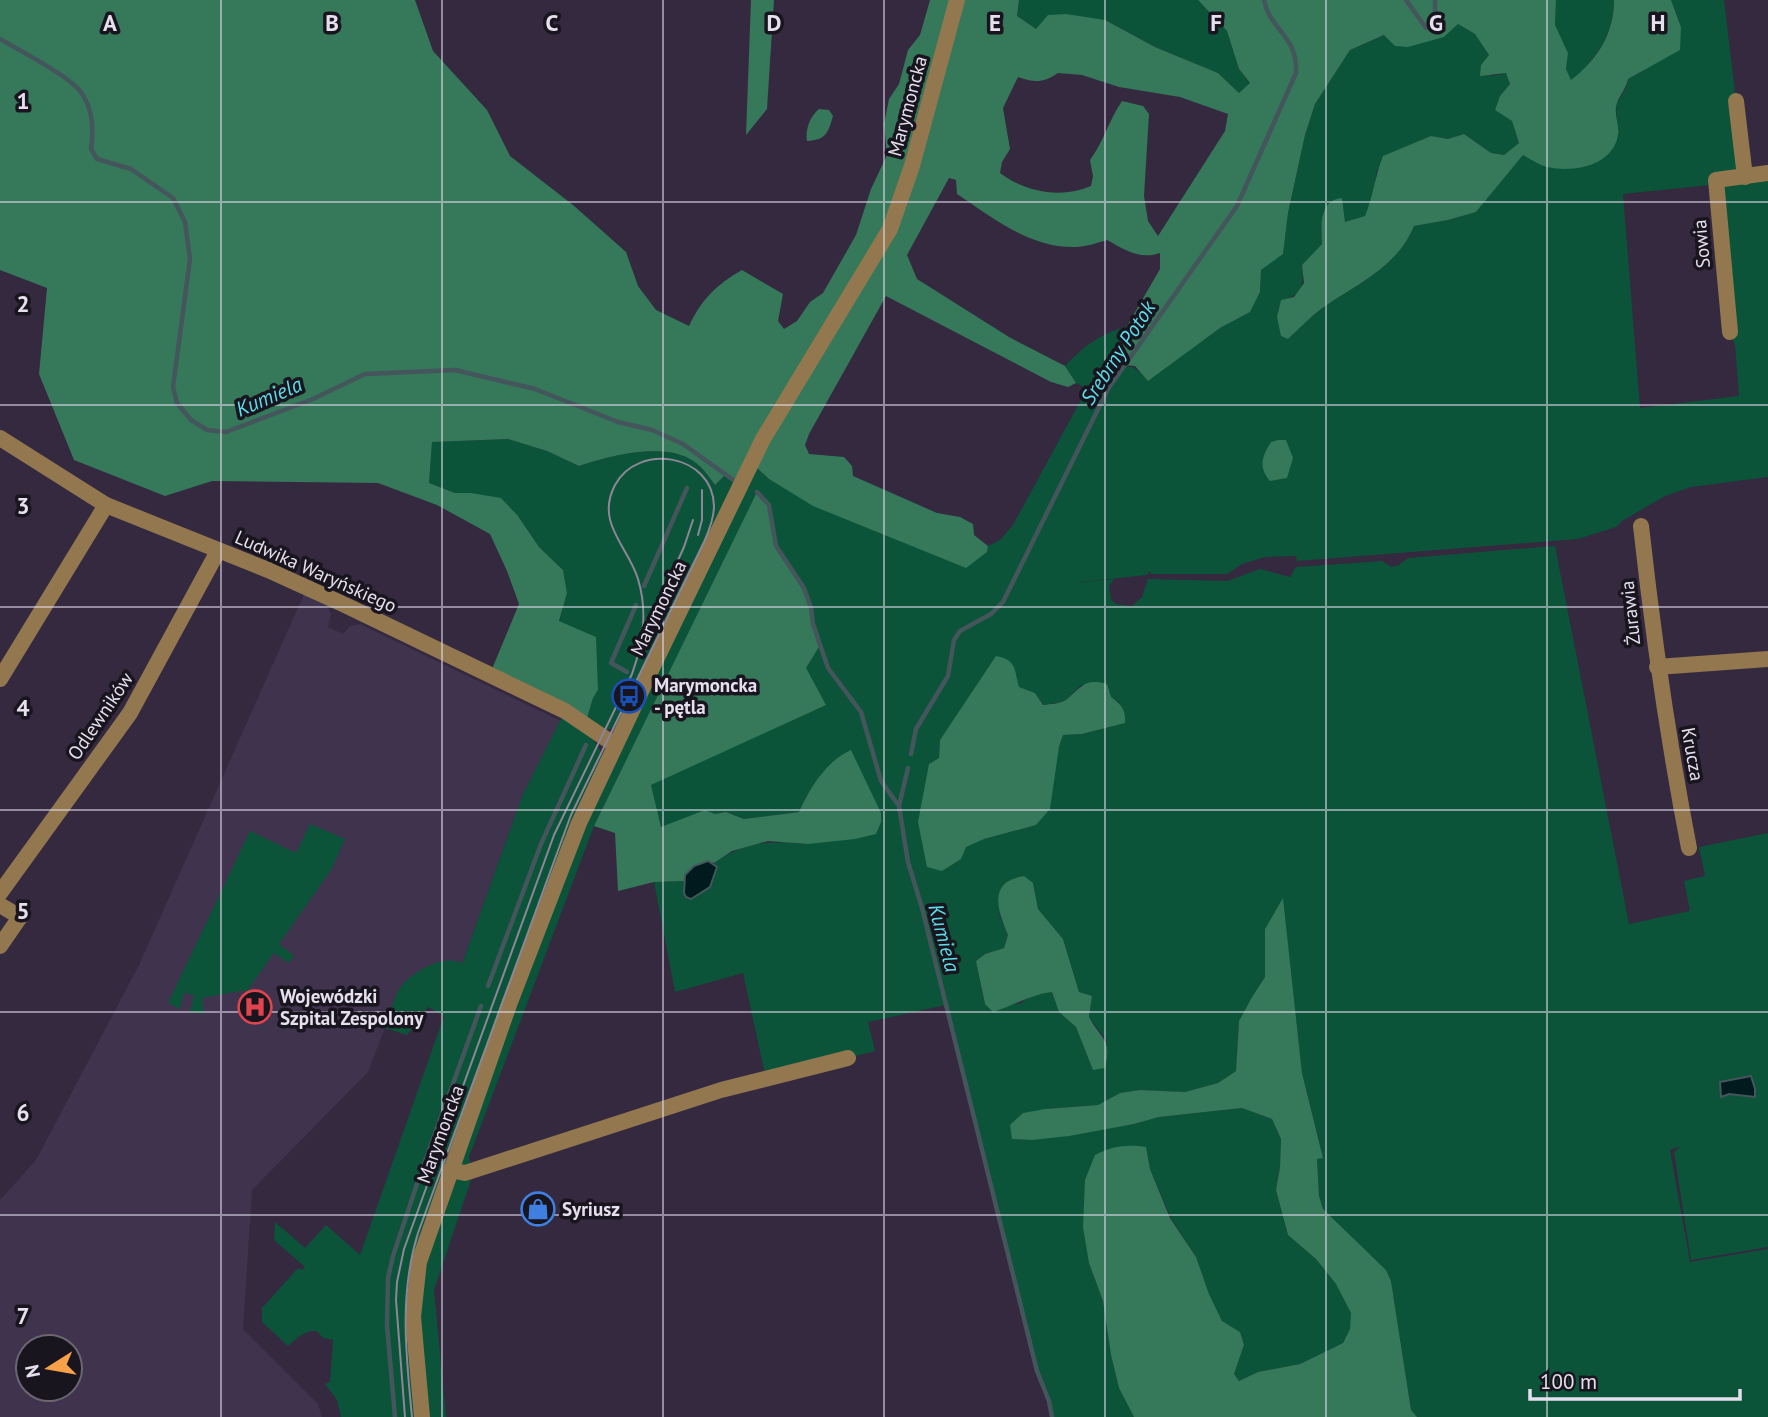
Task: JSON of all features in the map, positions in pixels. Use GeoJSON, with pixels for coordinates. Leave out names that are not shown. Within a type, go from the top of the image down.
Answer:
{"type":"FeatureCollection","features":[{"type":"Feature","properties":{"kind":"street","name":"Marymoncka"},"geometry":{"type":"LineString","coordinates":[[422,1417],[414,1334],[415,1283],[426,1238],[556,881],[615,745],[763,439],[890,229],[912,166],[957,0]]}},
{"type":"Feature","properties":{"kind":"street"},"geometry":{"type":"LineString","coordinates":[[1736,101],[1745,177]]}},
{"type":"Feature","properties":{"kind":"street","name":"Sowia"},"geometry":{"type":"LineString","coordinates":[[1730,331],[1716,180],[1768,173]]}},
{"type":"Feature","properties":{"kind":"street","name":"Ludwika Waryńskiego"},"geometry":{"type":"LineString","coordinates":[[0,438],[106,505],[268,570],[565,711],[615,745]]}},
{"type":"Feature","properties":{"kind":"street"},"geometry":{"type":"LineString","coordinates":[[0,679],[106,505]]}},
{"type":"Feature","properties":{"kind":"street","name":"Żurawia"},"geometry":{"type":"LineString","coordinates":[[1641,526],[1657,667],[1768,659]]}},
{"type":"Feature","properties":{"kind":"street","name":"Odlewników"},"geometry":{"type":"LineString","coordinates":[[0,893],[130,713],[218,551]]}},
{"type":"Feature","properties":{"kind":"street","name":"Krucza"},"geometry":{"type":"LineString","coordinates":[[1657,667],[1689,848]]}},
{"type":"Feature","properties":{"kind":"street"},"geometry":{"type":"LineString","coordinates":[[0,905],[19,917],[0,946]]}},
{"type":"Feature","properties":{"kind":"street"},"geometry":{"type":"LineString","coordinates":[[450,1170],[465,1173],[721,1090],[848,1058]]}},
{"type":"Feature","properties":{"kind":"shaded area","name":"Wojewódzki Szpital Zespolony"},"geometry":{"type":"Polygon","coordinates":[[[304,594],[327,605],[331,614],[328,627],[343,634],[350,626],[360,624],[561,721],[523,794],[462,964],[401,986],[368,1072],[252,1190],[243,1329],[318,1404],[322,1417],[0,1417],[0,1200],[36,1160],[139,965],[304,594]]]}},
{"type":"Feature","properties":{"kind":"shaded area"},"geometry":{"type":"Polygon","coordinates":[[[708,861],[717,867],[710,887],[691,899],[686,897],[685,875],[694,866],[708,861]]]}},
{"type":"Feature","properties":{"kind":"shaded area"},"geometry":{"type":"Polygon","coordinates":[[[1751,1076],[1755,1097],[1729,1094],[1721,1097],[1720,1082],[1751,1076]]]}},
{"type":"Feature","properties":{"kind":"green space"},"geometry":{"type":"Polygon","coordinates":[[[0,0],[415,0],[433,51],[487,110],[510,156],[573,205],[626,252],[638,286],[656,310],[689,326],[711,293],[742,270],[783,294],[778,321],[784,329],[797,321],[810,302],[823,293],[856,235],[871,189],[887,155],[884,124],[889,99],[899,84],[908,50],[920,35],[930,0],[1019,0],[1017,16],[1036,29],[1048,15],[1066,14],[1105,20],[1155,47],[1218,73],[1239,93],[1250,83],[1239,69],[1227,31],[1198,0],[1556,0],[1555,25],[1568,53],[1566,69],[1571,80],[1589,64],[1602,45],[1611,24],[1614,0],[1671,0],[1681,27],[1680,50],[1628,79],[1616,107],[1618,135],[1615,146],[1608,154],[1590,165],[1568,169],[1544,166],[1523,155],[1476,212],[1414,226],[1407,241],[1386,264],[1321,309],[1288,339],[1281,336],[1277,317],[1281,300],[1294,297],[1304,283],[1302,265],[1322,244],[1325,209],[1334,200],[1342,198],[1345,222],[1365,216],[1383,156],[1431,136],[1448,139],[1464,134],[1491,153],[1504,155],[1519,143],[1512,121],[1495,110],[1500,96],[1510,84],[1506,73],[1480,76],[1481,65],[1489,55],[1475,34],[1458,24],[1444,37],[1408,47],[1395,46],[1384,35],[1350,50],[1315,104],[1305,135],[1288,213],[1283,254],[1261,270],[1260,292],[1250,312],[1220,328],[1148,381],[1135,366],[1125,365],[1107,370],[1127,326],[1160,269],[1160,253],[1139,255],[1107,240],[1075,247],[1043,243],[998,222],[957,194],[956,180],[949,178],[907,255],[917,279],[1009,337],[1065,366],[1076,383],[1068,387],[1051,382],[886,296],[805,445],[809,454],[844,457],[852,466],[853,476],[937,513],[960,517],[973,524],[974,535],[988,546],[987,552],[966,568],[813,506],[769,479],[756,467],[736,482],[726,474],[715,485],[692,460],[663,452],[618,455],[579,466],[547,451],[508,439],[432,442],[429,483],[455,493],[501,498],[518,516],[539,547],[563,570],[567,593],[559,621],[596,637],[598,690],[587,718],[492,669],[519,604],[490,534],[437,505],[378,483],[212,481],[165,496],[74,460],[39,374],[47,288],[0,270],[0,0]],[[1058,73],[1039,81],[1018,77],[1003,108],[1010,149],[1002,162],[1000,173],[1032,189],[1056,193],[1091,186],[1093,176],[1090,160],[1122,101],[1143,106],[1149,114],[1144,196],[1148,221],[1158,236],[1225,131],[1228,114],[1180,97],[1119,87],[1082,75],[1058,73]]]}},
{"type":"Feature","properties":{"kind":"green space"},"geometry":{"type":"Polygon","coordinates":[[[751,0],[774,0],[767,109],[746,135],[751,0]]]}},
{"type":"Feature","properties":{"kind":"green space"},"geometry":{"type":"Polygon","coordinates":[[[1019,0],[1198,0],[1227,31],[1239,69],[1250,84],[1239,93],[1218,73],[1155,47],[1105,20],[1036,29],[1017,16],[1019,0]]]}},
{"type":"Feature","properties":{"kind":"green space"},"geometry":{"type":"Polygon","coordinates":[[[1556,0],[1614,0],[1611,24],[1602,45],[1571,81],[1566,69],[1568,53],[1555,25],[1556,0]]]}},
{"type":"Feature","properties":{"kind":"green space"},"geometry":{"type":"Polygon","coordinates":[[[1671,0],[1724,0],[1745,176],[1768,173],[1768,477],[1691,487],[1665,496],[1616,527],[1578,539],[1297,561],[1296,556],[1265,557],[1242,564],[1227,574],[1151,574],[1150,571],[1147,575],[1070,583],[1114,579],[1109,586],[1111,600],[1116,604],[1132,606],[1142,597],[1148,579],[1227,581],[1260,569],[1290,577],[1296,567],[1382,561],[1391,567],[1408,558],[1555,546],[1629,924],[1690,911],[1684,881],[1705,876],[1699,847],[1768,833],[1768,1247],[1691,1260],[1674,1152],[1681,1146],[1670,1150],[1690,1262],[1768,1249],[1768,1417],[1417,1417],[1411,1410],[1391,1281],[1386,1270],[1323,1209],[1319,1196],[1317,1159],[1323,1157],[1302,1073],[1283,901],[1265,929],[1265,977],[1239,1021],[1236,1071],[1218,1083],[1185,1092],[1140,1090],[1120,1093],[1098,1105],[1045,1109],[1012,1139],[1032,1140],[1134,1124],[1159,1117],[1242,1108],[1272,1119],[1281,1139],[1276,1190],[1288,1235],[1316,1259],[1336,1284],[1352,1313],[1350,1329],[1343,1343],[1300,1364],[1258,1372],[1239,1381],[1234,1374],[1244,1345],[1240,1332],[1222,1321],[1196,1257],[1171,1218],[1150,1169],[1146,1147],[1089,1263],[1103,1301],[1119,1388],[1134,1417],[1052,1417],[1049,1401],[1037,1371],[946,1005],[868,1022],[875,1051],[766,1079],[743,973],[675,992],[654,882],[685,881],[684,888],[717,867],[714,863],[726,855],[749,846],[781,842],[808,844],[817,781],[799,812],[744,819],[727,812],[715,814],[705,810],[661,828],[651,785],[806,668],[819,647],[811,608],[776,546],[772,513],[757,493],[594,826],[469,1157],[472,1177],[434,1290],[446,1417],[428,1417],[420,1328],[421,1283],[439,1219],[584,823],[756,467],[769,479],[987,552],[988,546],[1000,540],[1013,525],[1087,389],[1076,383],[1065,366],[1080,352],[1093,341],[1127,326],[1108,370],[1131,367],[1148,380],[1220,328],[1250,312],[1260,292],[1261,270],[1283,253],[1288,213],[1305,135],[1315,104],[1350,50],[1385,35],[1444,37],[1458,24],[1475,34],[1489,55],[1481,65],[1492,76],[1506,73],[1510,84],[1500,96],[1519,143],[1504,155],[1491,153],[1464,134],[1448,139],[1431,136],[1377,170],[1373,197],[1365,216],[1345,222],[1342,198],[1321,225],[1322,244],[1302,265],[1303,278],[1298,292],[1281,301],[1277,317],[1288,339],[1321,309],[1386,264],[1407,241],[1414,226],[1476,212],[1523,155],[1618,136],[1616,105],[1628,79],[1643,71],[1681,27],[1671,0]],[[1710,185],[1623,194],[1640,408],[1739,396],[1735,345],[1730,332],[1710,185]],[[1081,685],[1064,702],[1043,705],[1035,693],[1019,687],[965,706],[940,740],[939,758],[929,764],[961,859],[965,847],[983,839],[1036,825],[1063,735],[1082,734],[1110,727],[1119,702],[1081,685]],[[1033,883],[999,914],[1008,935],[1004,948],[985,954],[976,961],[985,1004],[1019,1004],[1037,993],[1052,992],[1059,1012],[1076,1027],[1093,1069],[1107,1041],[1089,1017],[1092,996],[1079,992],[1063,939],[1038,909],[1033,883]],[[1751,1076],[1721,1082],[1729,1094],[1754,1097],[1755,1089],[1751,1076]]]}},
{"type":"Feature","properties":{"kind":"green space"},"geometry":{"type":"Polygon","coordinates":[[[819,109],[829,110],[833,116],[830,127],[822,137],[807,141],[809,124],[819,109]]]}},
{"type":"Feature","properties":{"kind":"green space"},"geometry":{"type":"Polygon","coordinates":[[[508,439],[547,451],[579,466],[604,458],[649,451],[676,454],[696,463],[715,485],[726,474],[736,482],[617,726],[605,731],[587,718],[598,690],[559,622],[567,593],[563,570],[539,547],[518,516],[471,493],[455,493],[429,483],[432,442],[508,439]]]}},
{"type":"Feature","properties":{"kind":"green space"},"geometry":{"type":"Polygon","coordinates":[[[1286,440],[1293,458],[1287,478],[1270,481],[1264,471],[1263,461],[1271,442],[1286,440]]]}},
{"type":"Feature","properties":{"kind":"green space"},"geometry":{"type":"Polygon","coordinates":[[[757,492],[769,505],[776,546],[804,588],[819,647],[806,668],[826,705],[651,785],[661,827],[705,810],[715,814],[726,812],[744,819],[799,812],[820,776],[834,761],[851,750],[881,813],[881,822],[876,834],[808,844],[768,841],[732,851],[714,863],[708,861],[696,866],[687,873],[685,881],[654,882],[618,891],[615,833],[594,826],[757,492]]]}},
{"type":"Feature","properties":{"kind":"green space"},"geometry":{"type":"Polygon","coordinates":[[[996,656],[1011,663],[1019,687],[1035,693],[1043,705],[1064,701],[1088,683],[1107,684],[1111,697],[1124,711],[1125,723],[1082,734],[1063,735],[1050,809],[1036,825],[984,839],[966,847],[961,859],[942,871],[927,867],[918,822],[929,764],[939,758],[940,740],[996,656]]]}},
{"type":"Feature","properties":{"kind":"green space"},"geometry":{"type":"Polygon","coordinates":[[[562,717],[597,744],[602,757],[422,1232],[416,1417],[341,1417],[337,1400],[325,1384],[330,1382],[333,1340],[323,1338],[317,1331],[313,1331],[301,1335],[288,1346],[262,1322],[262,1308],[298,1268],[302,1270],[305,1267],[274,1240],[275,1222],[305,1248],[326,1225],[360,1255],[444,1016],[428,1007],[407,1035],[385,1028],[394,1000],[402,985],[422,969],[447,961],[462,964],[523,794],[562,717]]]}},
{"type":"Feature","properties":{"kind":"green space"},"geometry":{"type":"Polygon","coordinates":[[[310,824],[345,839],[331,870],[279,944],[294,956],[289,963],[274,953],[249,988],[261,1000],[248,1006],[245,990],[202,998],[204,1014],[190,1012],[194,995],[184,993],[180,1009],[168,1003],[250,831],[296,853],[310,824]]]}},
{"type":"Feature","properties":{"kind":"green space"},"geometry":{"type":"Polygon","coordinates":[[[1024,876],[1033,883],[1038,909],[1063,939],[1079,992],[1092,996],[1089,1017],[1106,1045],[1105,1068],[1093,1070],[1076,1027],[1059,1012],[1052,992],[993,1012],[985,1004],[976,961],[985,954],[1004,948],[1008,935],[999,907],[999,893],[1007,882],[1024,876]]]}},
{"type":"Feature","properties":{"kind":"green space"},"geometry":{"type":"Polygon","coordinates":[[[1283,898],[1302,1073],[1323,1158],[1317,1159],[1319,1196],[1323,1209],[1386,1270],[1391,1281],[1411,1410],[1417,1417],[1134,1417],[1119,1388],[1103,1301],[1089,1263],[1083,1227],[1085,1180],[1095,1155],[1119,1146],[1146,1147],[1150,1169],[1170,1218],[1196,1257],[1222,1321],[1240,1332],[1244,1345],[1234,1374],[1239,1381],[1258,1372],[1300,1364],[1343,1343],[1350,1329],[1351,1313],[1336,1284],[1316,1259],[1288,1235],[1276,1190],[1281,1139],[1272,1119],[1242,1108],[1159,1117],[1069,1136],[1032,1140],[1012,1139],[1010,1125],[1023,1113],[1098,1105],[1120,1093],[1140,1090],[1185,1092],[1218,1083],[1236,1071],[1239,1021],[1265,977],[1265,929],[1283,898]]]}},
{"type":"Feature","properties":{"kind":"waterway","name":"Srebrny Potok"},"geometry":{"type":"LineString","coordinates":[[911,754],[916,729],[948,676],[954,640],[960,631],[991,614],[1003,602],[1108,389],[1237,206],[1296,73],[1293,50],[1272,19],[1264,0]]}},
{"type":"Feature","properties":{"kind":"waterway","name":"Srebrny Potok"},"geometry":{"type":"LineString","coordinates":[[1406,0],[1426,28],[1435,25],[1435,0]]}},
{"type":"Feature","properties":{"kind":"waterway","name":"Kumiela"},"geometry":{"type":"LineString","coordinates":[[0,39],[54,70],[80,91],[90,112],[91,149],[97,159],[131,169],[173,198],[185,222],[190,259],[173,387],[177,403],[191,420],[207,430],[226,432],[313,399],[365,374],[455,370],[535,389],[618,422],[652,430],[683,444],[736,482]]}},
{"type":"Feature","properties":{"kind":"waterway"},"geometry":{"type":"LineString","coordinates":[[644,586],[687,488]]}},
{"type":"Feature","properties":{"kind":"waterway","name":"Kumiela"},"geometry":{"type":"LineString","coordinates":[[757,492],[769,505],[776,546],[804,588],[828,668],[861,712],[881,781],[899,806],[908,862],[922,908],[1037,1371],[1049,1401],[1052,1417]]}},
{"type":"Feature","properties":{"kind":"waterway"},"geometry":{"type":"LineString","coordinates":[[627,672],[611,663],[636,605]]}},
{"type":"Feature","properties":{"kind":"waterway"},"geometry":{"type":"LineString","coordinates":[[488,986],[541,844],[586,745]]}},
{"type":"Feature","properties":{"kind":"waterway","name":"Srebrny Potok"},"geometry":{"type":"LineString","coordinates":[[899,806],[908,768]]}},
{"type":"Feature","properties":{"kind":"waterway"},"geometry":{"type":"LineString","coordinates":[[395,1417],[387,1325],[388,1278],[419,1178],[481,1006]]}},
{"type":"Feature","properties":{"kind":"tram line"},"geometry":{"type":"LineString","coordinates":[[405,1417],[396,1300],[404,1249],[554,835],[632,674],[639,651],[643,627],[641,591],[633,567],[611,523],[610,499],[615,485],[626,471],[640,463],[656,459],[673,460],[688,465],[701,475],[710,488],[714,506],[712,520],[704,542],[571,815],[418,1233],[406,1302],[406,1348],[412,1417]]}},
{"type":"Feature","properties":{"kind":"tram line"},"geometry":{"type":"LineString","coordinates":[[698,535],[702,520],[702,490]]}},
{"type":"Feature","properties":{"kind":"tram line"},"geometry":{"type":"LineString","coordinates":[[652,632],[664,591],[693,520]]}},
{"type":"Feature","properties":{"kind":"place","name":"Marymoncka - pętla"},"geometry":{"type":"Point","coordinates":[629,696]}},
{"type":"Feature","properties":{"kind":"place","name":"Wojewódzki Szpital Zespolony"},"geometry":{"type":"Point","coordinates":[255,1007]}},
{"type":"Feature","properties":{"kind":"place","name":"Syriusz"},"geometry":{"type":"Point","coordinates":[538,1209]}}]}
